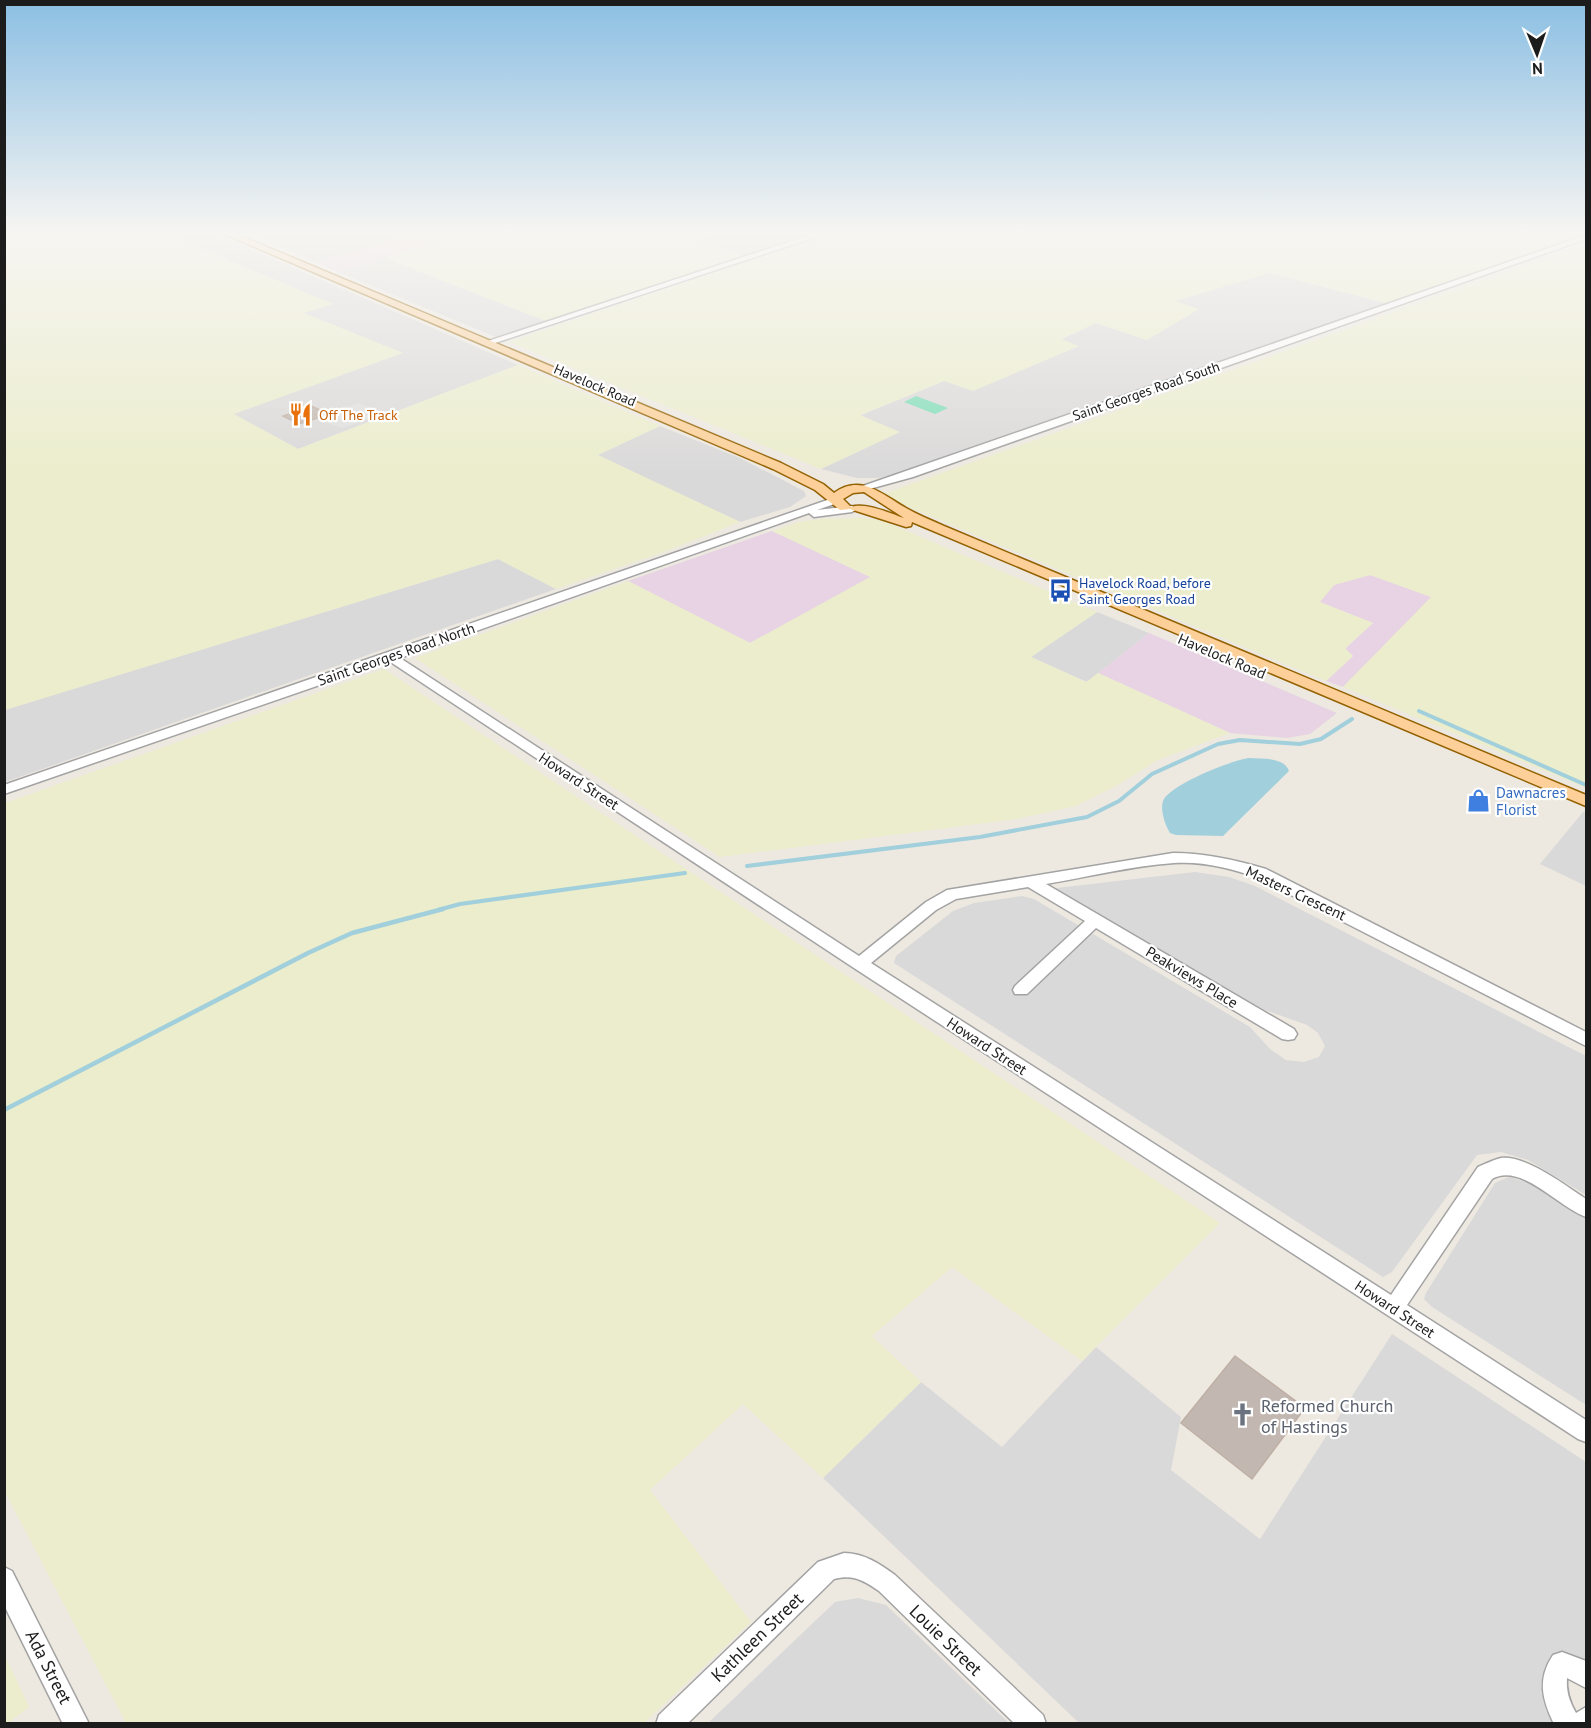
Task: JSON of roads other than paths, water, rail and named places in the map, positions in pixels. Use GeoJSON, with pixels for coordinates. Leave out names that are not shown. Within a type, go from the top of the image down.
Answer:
{"type":"FeatureCollection","features":[{"type":"Feature","properties":{"kind":"main road","name":"Havelock Road"},"geometry":{"type":"LineString","coordinates":[[421,314],[828,482],[860,488],[881,496],[909,515],[939,530],[1587,801]]}},
{"type":"Feature","properties":{"kind":"main road","name":"Havelock Road"},"geometry":{"type":"LineString","coordinates":[[423,314],[777,466],[819,487],[843,506],[882,514],[938,536],[1587,810]]}},
{"type":"Feature","properties":{"kind":"main road"},"geometry":{"type":"LineString","coordinates":[[836,499],[845,491],[860,488]]}},
{"type":"Feature","properties":{"kind":"main road"},"geometry":{"type":"LineString","coordinates":[[854,509],[872,505],[881,496]]}},
{"type":"Feature","properties":{"kind":"street"},"geometry":{"type":"LineString","coordinates":[[489,342],[576,314]]}},
{"type":"Feature","properties":{"kind":"street","name":"Saint Georges Road South"},"geometry":{"type":"LineString","coordinates":[[860,488],[909,475],[1369,314]]}},
{"type":"Feature","properties":{"kind":"street","name":"Saint Georges Road South"},"geometry":{"type":"LineString","coordinates":[[881,496],[909,475]]}},
{"type":"Feature","properties":{"kind":"street","name":"Saint Georges Road North"},"geometry":{"type":"LineString","coordinates":[[4,790],[836,499]]}},
{"type":"Feature","properties":{"kind":"street","name":"Saint Georges Road North"},"geometry":{"type":"LineString","coordinates":[[787,518],[854,509]]}},
{"type":"Feature","properties":{"kind":"street","name":"Howard Street"},"geometry":{"type":"LineString","coordinates":[[389,656],[860,964],[1587,1432]]}},
{"type":"Feature","properties":{"kind":"street","name":"Masters Crescent"},"geometry":{"type":"LineString","coordinates":[[860,964],[930,906],[952,894],[1173,858],[1198,857],[1225,861],[1261,873],[1587,1039]]}},
{"type":"Feature","properties":{"kind":"street","name":"Peakviews Place"},"geometry":{"type":"LineString","coordinates":[[1031,882],[1288,1034]]}},
{"type":"Feature","properties":{"kind":"street"},"geometry":{"type":"LineString","coordinates":[[1021,990],[1095,920]]}},
{"type":"Feature","properties":{"kind":"street"},"geometry":{"type":"LineString","coordinates":[[1394,1308],[1485,1173],[1495,1167],[1505,1166],[1525,1173],[1587,1209]]}},
{"type":"Feature","properties":{"kind":"street","name":"Kathleen Street"},"geometry":{"type":"LineString","coordinates":[[668,1724],[826,1570],[840,1564],[852,1564]]}},
{"type":"Feature","properties":{"kind":"street","name":"Louie Street"},"geometry":{"type":"LineString","coordinates":[[852,1564],[862,1566],[887,1583],[1034,1724]]}},
{"type":"Feature","properties":{"kind":"street","name":"Ada Street"},"geometry":{"type":"LineString","coordinates":[[4,1579],[77,1724]]}},
{"type":"Feature","properties":{"kind":"street"},"geometry":{"type":"LineString","coordinates":[[1568,1724],[1557,1703],[1553,1685],[1555,1672],[1562,1664],[1576,1668],[1587,1676]]}},
{"type":"Feature","properties":{"kind":"street"},"geometry":{"type":"LineString","coordinates":[[1583,1724],[1587,1719]]}},
{"type":"Feature","properties":{"kind":"water"},"geometry":{"type":"Polygon","coordinates":[[[1249,758],[1278,761],[1283,763],[1289,771],[1223,836],[1170,833],[1162,809],[1163,801],[1168,795],[1202,774],[1249,758]]]}},
{"type":"Feature","properties":{"kind":"waterway"},"geometry":{"type":"LineString","coordinates":[[1419,711],[1586,785]]}},
{"type":"Feature","properties":{"kind":"waterway"},"geometry":{"type":"LineString","coordinates":[[747,866],[980,837],[1087,817],[1119,801],[1152,774],[1218,744],[1240,740],[1300,744],[1321,739],[1352,719]]}},
{"type":"Feature","properties":{"kind":"waterway"},"geometry":{"type":"LineString","coordinates":[[438,910],[460,904],[685,873]]}},
{"type":"Feature","properties":{"kind":"waterway"},"geometry":{"type":"LineString","coordinates":[[4,1110],[308,953],[352,933],[443,909]]}},
{"type":"Feature","properties":{"kind":"place","name":"Off The Track"},"geometry":{"type":"Point","coordinates":[301,415]}},
{"type":"Feature","properties":{"kind":"place","name":"Havelock Road, before Saint Georges Road"},"geometry":{"type":"Point","coordinates":[1061,591]}},
{"type":"Feature","properties":{"kind":"place","name":"Dawnacres Florist"},"geometry":{"type":"Point","coordinates":[1478,801]}},
{"type":"Feature","properties":{"kind":"place","name":"Reformed Church of Hastings"},"geometry":{"type":"Point","coordinates":[1243,1415]}}]}
